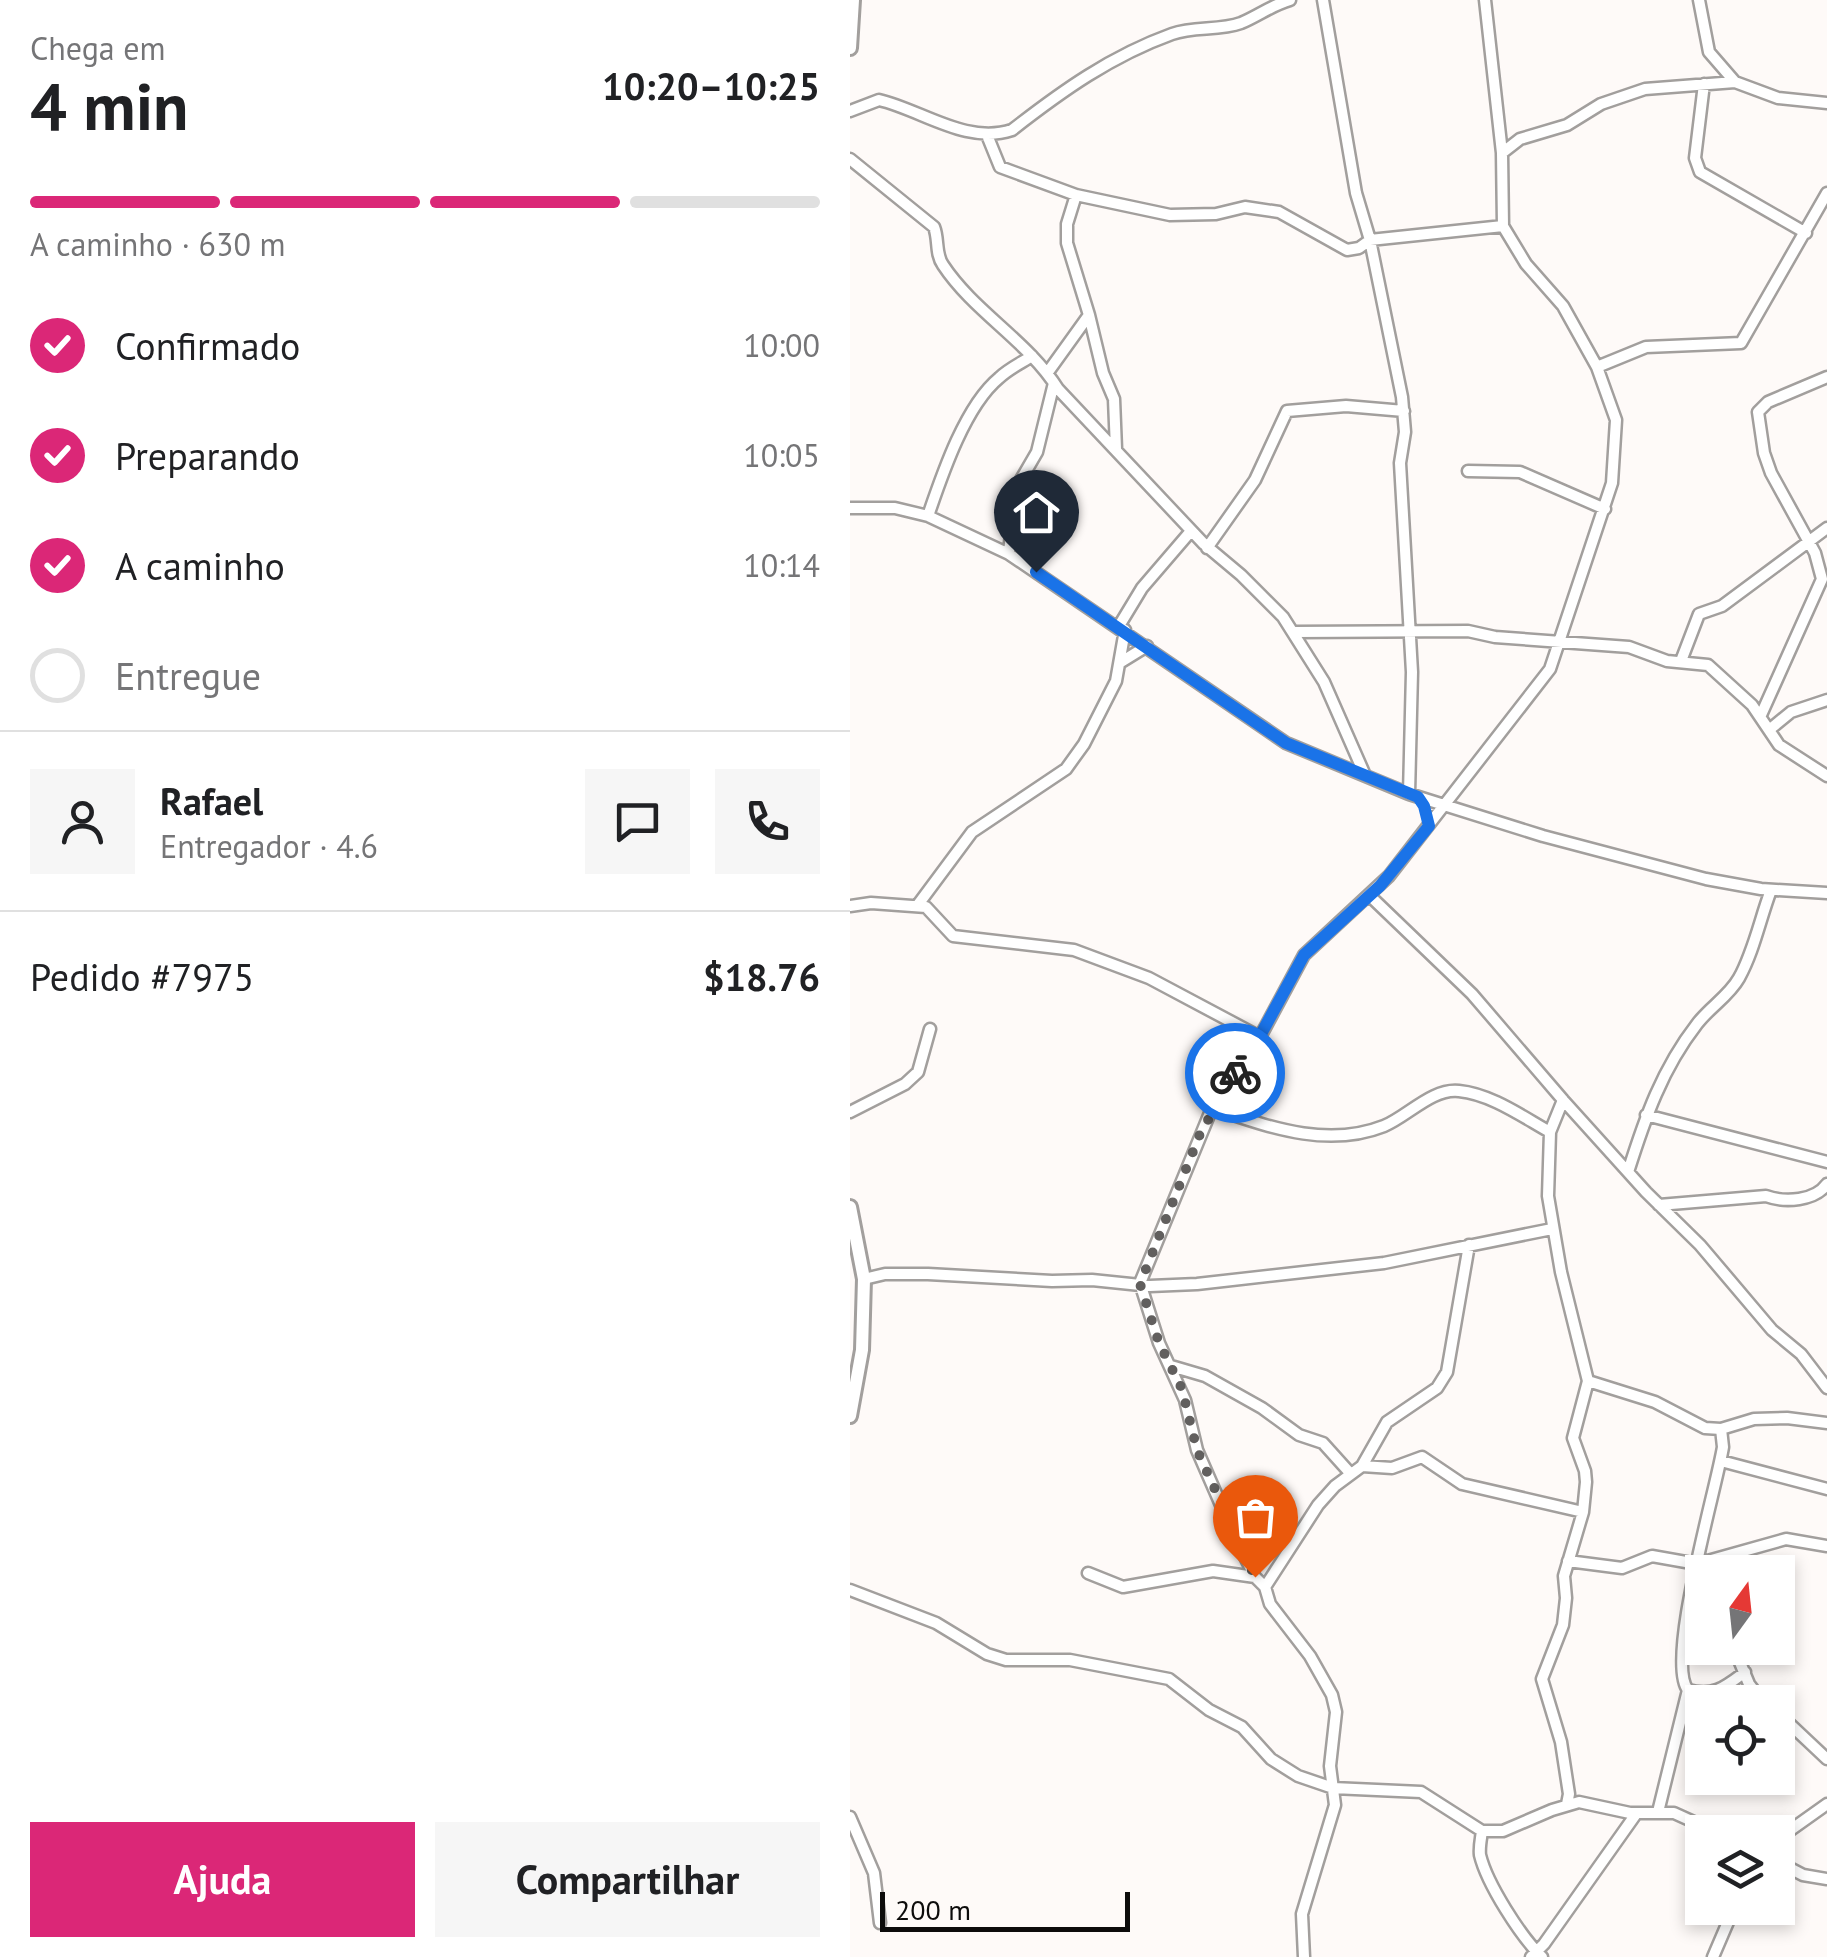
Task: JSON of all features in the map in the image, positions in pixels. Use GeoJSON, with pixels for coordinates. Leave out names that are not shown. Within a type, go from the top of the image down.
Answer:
{"type":"FeatureCollection","features":[{"type":"Feature","properties":{"kind":"street"},"geometry":{"type":"LineString","coordinates":[[850,48],[853,0]]}},
{"type":"Feature","properties":{"kind":"street"},"geometry":{"type":"LineString","coordinates":[[850,111],[880,100],[927,120],[987,135],[1012,130],[1087,74],[1160,39],[1184,30],[1243,22],[1263,9],[1290,0]]}},
{"type":"Feature","properties":{"kind":"street"},"geometry":{"type":"LineString","coordinates":[[1323,0],[1356,193],[1370,240],[1404,411],[1400,463],[1411,632],[1413,796],[1424,806],[1429,826]]}},
{"type":"Feature","properties":{"kind":"street"},"geometry":{"type":"LineString","coordinates":[[1304,1957],[1302,1914],[1333,1818],[1330,1766],[1336,1712],[1332,1696],[1310,1656],[1270,1604],[1265,1587],[1255,1577],[1197,1450],[1185,1400],[1159,1343],[1140,1284],[1212,1108],[1260,1036],[1304,955],[1370,896],[1550,668],[1612,483],[1616,420],[1597,368],[1563,306],[1526,264],[1503,226],[1502,153],[1485,0]]}},
{"type":"Feature","properties":{"kind":"street"},"geometry":{"type":"LineString","coordinates":[[1700,0],[1707,46],[1735,82],[1778,98],[1827,103]]}},
{"type":"Feature","properties":{"kind":"street"},"geometry":{"type":"LineString","coordinates":[[1720,67],[1708,84],[1696,158],[1700,172],[1806,233]]}},
{"type":"Feature","properties":{"kind":"street"},"geometry":{"type":"LineString","coordinates":[[1502,153],[1520,139],[1568,125],[1601,104],[1628,94],[1735,82]]}},
{"type":"Feature","properties":{"kind":"street"},"geometry":{"type":"LineString","coordinates":[[987,135],[1000,167],[1076,195],[1170,215],[1216,214],[1244,207],[1276,212],[1346,250],[1360,248],[1370,240],[1503,226]]}},
{"type":"Feature","properties":{"kind":"street"},"geometry":{"type":"LineString","coordinates":[[850,160],[934,227],[944,267],[1032,356],[1207,548],[1241,575],[1294,632],[1324,682],[1364,773]]}},
{"type":"Feature","properties":{"kind":"street"},"geometry":{"type":"LineString","coordinates":[[1597,368],[1646,346],[1740,343],[1827,192]]}},
{"type":"Feature","properties":{"kind":"street"},"geometry":{"type":"LineString","coordinates":[[1076,195],[1065,233],[1103,373],[1114,399],[1116,449]]}},
{"type":"Feature","properties":{"kind":"street"},"geometry":{"type":"LineString","coordinates":[[1814,217],[1827,221]]}},
{"type":"Feature","properties":{"kind":"street"},"geometry":{"type":"LineString","coordinates":[[1009,554],[1014,490],[1037,452],[1051,377],[1089,315]]}},
{"type":"Feature","properties":{"kind":"street"},"geometry":{"type":"LineString","coordinates":[[928,516],[951,451],[995,380],[1032,356]]}},
{"type":"Feature","properties":{"kind":"street"},"geometry":{"type":"LineString","coordinates":[[1760,715],[1822,579],[1809,541],[1771,474],[1758,412],[1768,402],[1827,377]]}},
{"type":"Feature","properties":{"kind":"street"},"geometry":{"type":"LineString","coordinates":[[1207,548],[1256,480],[1287,411],[1346,406],[1404,411]]}},
{"type":"Feature","properties":{"kind":"street"},"geometry":{"type":"LineString","coordinates":[[1468,471],[1520,472],[1605,509]]}},
{"type":"Feature","properties":{"kind":"street"},"geometry":{"type":"LineString","coordinates":[[850,508],[895,508],[928,516],[1009,554],[1286,743],[1413,796],[1706,879],[1771,890],[1827,893]]}},
{"type":"Feature","properties":{"kind":"street"},"geometry":{"type":"LineString","coordinates":[[1682,661],[1699,614],[1722,606],[1827,528]]}},
{"type":"Feature","properties":{"kind":"street"},"geometry":{"type":"LineString","coordinates":[[918,906],[972,832],[1066,770],[1092,730],[1116,681],[1122,628],[1142,588],[1191,531]]}},
{"type":"Feature","properties":{"kind":"street"},"geometry":{"type":"LineString","coordinates":[[1294,632],[1468,630],[1495,637],[1629,647],[1667,661],[1708,665],[1760,715],[1779,745],[1827,776]]}},
{"type":"Feature","properties":{"kind":"street"},"geometry":{"type":"LineString","coordinates":[[1121,662],[1147,646]]}},
{"type":"Feature","properties":{"kind":"street"},"geometry":{"type":"LineString","coordinates":[[1769,730],[1791,712],[1827,700]]}},
{"type":"Feature","properties":{"kind":"street"},"geometry":{"type":"LineString","coordinates":[[1628,1172],[1646,1115],[1666,1070],[1698,1023],[1738,980],[1771,890]]}},
{"type":"Feature","properties":{"kind":"street"},"geometry":{"type":"LineString","coordinates":[[1370,896],[1472,994],[1628,1172],[1700,1245],[1751,1307],[1801,1354],[1827,1388]]}},
{"type":"Feature","properties":{"kind":"street"},"geometry":{"type":"LineString","coordinates":[[850,906],[918,906],[932,912],[953,936],[982,942],[1047,944],[1106,960],[1260,1036]]}},
{"type":"Feature","properties":{"kind":"street"},"geometry":{"type":"LineString","coordinates":[[850,1112],[905,1084],[918,1072],[930,1029]]}},
{"type":"Feature","properties":{"kind":"street"},"geometry":{"type":"LineString","coordinates":[[1212,1108],[1273,1129],[1302,1134],[1358,1133],[1385,1125],[1446,1092],[1457,1090],[1476,1094],[1550,1132]]}},
{"type":"Feature","properties":{"kind":"street"},"geometry":{"type":"LineString","coordinates":[[1563,1100],[1547,1150],[1552,1229],[1588,1381],[1573,1438],[1586,1471],[1582,1512],[1564,1576],[1562,1626],[1542,1678],[1558,1728],[1572,1800]]}},
{"type":"Feature","properties":{"kind":"street"},"geometry":{"type":"LineString","coordinates":[[1646,1115],[1827,1162]]}},
{"type":"Feature","properties":{"kind":"street"},"geometry":{"type":"LineString","coordinates":[[1659,1206],[1766,1196],[1808,1197],[1827,1184]]}},
{"type":"Feature","properties":{"kind":"street"},"geometry":{"type":"LineString","coordinates":[[850,1207],[862,1350],[850,1416]]}},
{"type":"Feature","properties":{"kind":"street"},"geometry":{"type":"LineString","coordinates":[[858,1270],[1197,1284],[1384,1263],[1552,1229]]}},
{"type":"Feature","properties":{"kind":"street"},"geometry":{"type":"LineString","coordinates":[[1265,1587],[1318,1505],[1362,1466],[1387,1422],[1437,1388],[1446,1372],[1470,1245]]}},
{"type":"Feature","properties":{"kind":"street"},"geometry":{"type":"LineString","coordinates":[[1171,1366],[1204,1376],[1262,1408],[1298,1435],[1324,1443],[1350,1474]]}},
{"type":"Feature","properties":{"kind":"street"},"geometry":{"type":"LineString","coordinates":[[1588,1381],[1655,1402],[1704,1428],[1720,1430],[1754,1419],[1787,1418],[1827,1424]]}},
{"type":"Feature","properties":{"kind":"street"},"geometry":{"type":"LineString","coordinates":[[1700,1555],[1721,1460],[1720,1430]]}},
{"type":"Feature","properties":{"kind":"street"},"geometry":{"type":"LineString","coordinates":[[1362,1466],[1392,1468],[1422,1457],[1462,1484],[1582,1512]]}},
{"type":"Feature","properties":{"kind":"street"},"geometry":{"type":"LineString","coordinates":[[1721,1460],[1827,1489]]}},
{"type":"Feature","properties":{"kind":"street"},"geometry":{"type":"LineString","coordinates":[[1731,1555],[1786,1540],[1827,1546]]}},
{"type":"Feature","properties":{"kind":"street"},"geometry":{"type":"LineString","coordinates":[[1568,1561],[1622,1568],[1652,1556],[1685,1562]]}},
{"type":"Feature","properties":{"kind":"street"},"geometry":{"type":"LineString","coordinates":[[1088,1573],[1123,1588],[1213,1571],[1255,1577]]}},
{"type":"Feature","properties":{"kind":"street"},"geometry":{"type":"LineString","coordinates":[[850,1590],[936,1623],[996,1657],[1070,1660],[1169,1679],[1209,1710],[1242,1726],[1254,1744],[1283,1768],[1333,1788],[1420,1792],[1482,1831],[1503,1831],[1572,1800],[1636,1814],[1674,1813],[1685,1818]]}},
{"type":"Feature","properties":{"kind":"street"},"geometry":{"type":"LineString","coordinates":[[1685,1632],[1680,1656],[1685,1686]]}},
{"type":"Feature","properties":{"kind":"street"},"geometry":{"type":"LineString","coordinates":[[1741,1665],[1750,1685]]}},
{"type":"Feature","properties":{"kind":"street"},"geometry":{"type":"LineString","coordinates":[[1728,1685],[1744,1672]]}},
{"type":"Feature","properties":{"kind":"street"},"geometry":{"type":"LineString","coordinates":[[1658,1812],[1685,1702]]}},
{"type":"Feature","properties":{"kind":"street"},"geometry":{"type":"LineString","coordinates":[[1795,1729],[1827,1760]]}},
{"type":"Feature","properties":{"kind":"street"},"geometry":{"type":"LineString","coordinates":[[1795,1827],[1827,1804]]}},
{"type":"Feature","properties":{"kind":"street"},"geometry":{"type":"LineString","coordinates":[[1482,1831],[1480,1854],[1487,1873],[1536,1955],[1636,1814]]}},
{"type":"Feature","properties":{"kind":"street"},"geometry":{"type":"LineString","coordinates":[[850,1817],[874,1872],[880,1923]]}},
{"type":"Feature","properties":{"kind":"street"},"geometry":{"type":"LineString","coordinates":[[1795,1871],[1827,1878]]}},
{"type":"Feature","properties":{"kind":"street"},"geometry":{"type":"LineString","coordinates":[[1713,1957],[1727,1925]]}},
{"type":"Feature","properties":{"kind":"way so far"},"geometry":{"type":"LineString","coordinates":[[1235,1073],[1200,1134],[1140,1284],[1159,1343],[1182,1389],[1197,1450],[1255,1577]]}},
{"type":"Feature","properties":{"kind":"route"},"geometry":{"type":"LineString","coordinates":[[1036,572],[1286,743],[1418,797],[1424,806],[1429,826],[1380,886],[1304,955],[1235,1073]]}}]}
